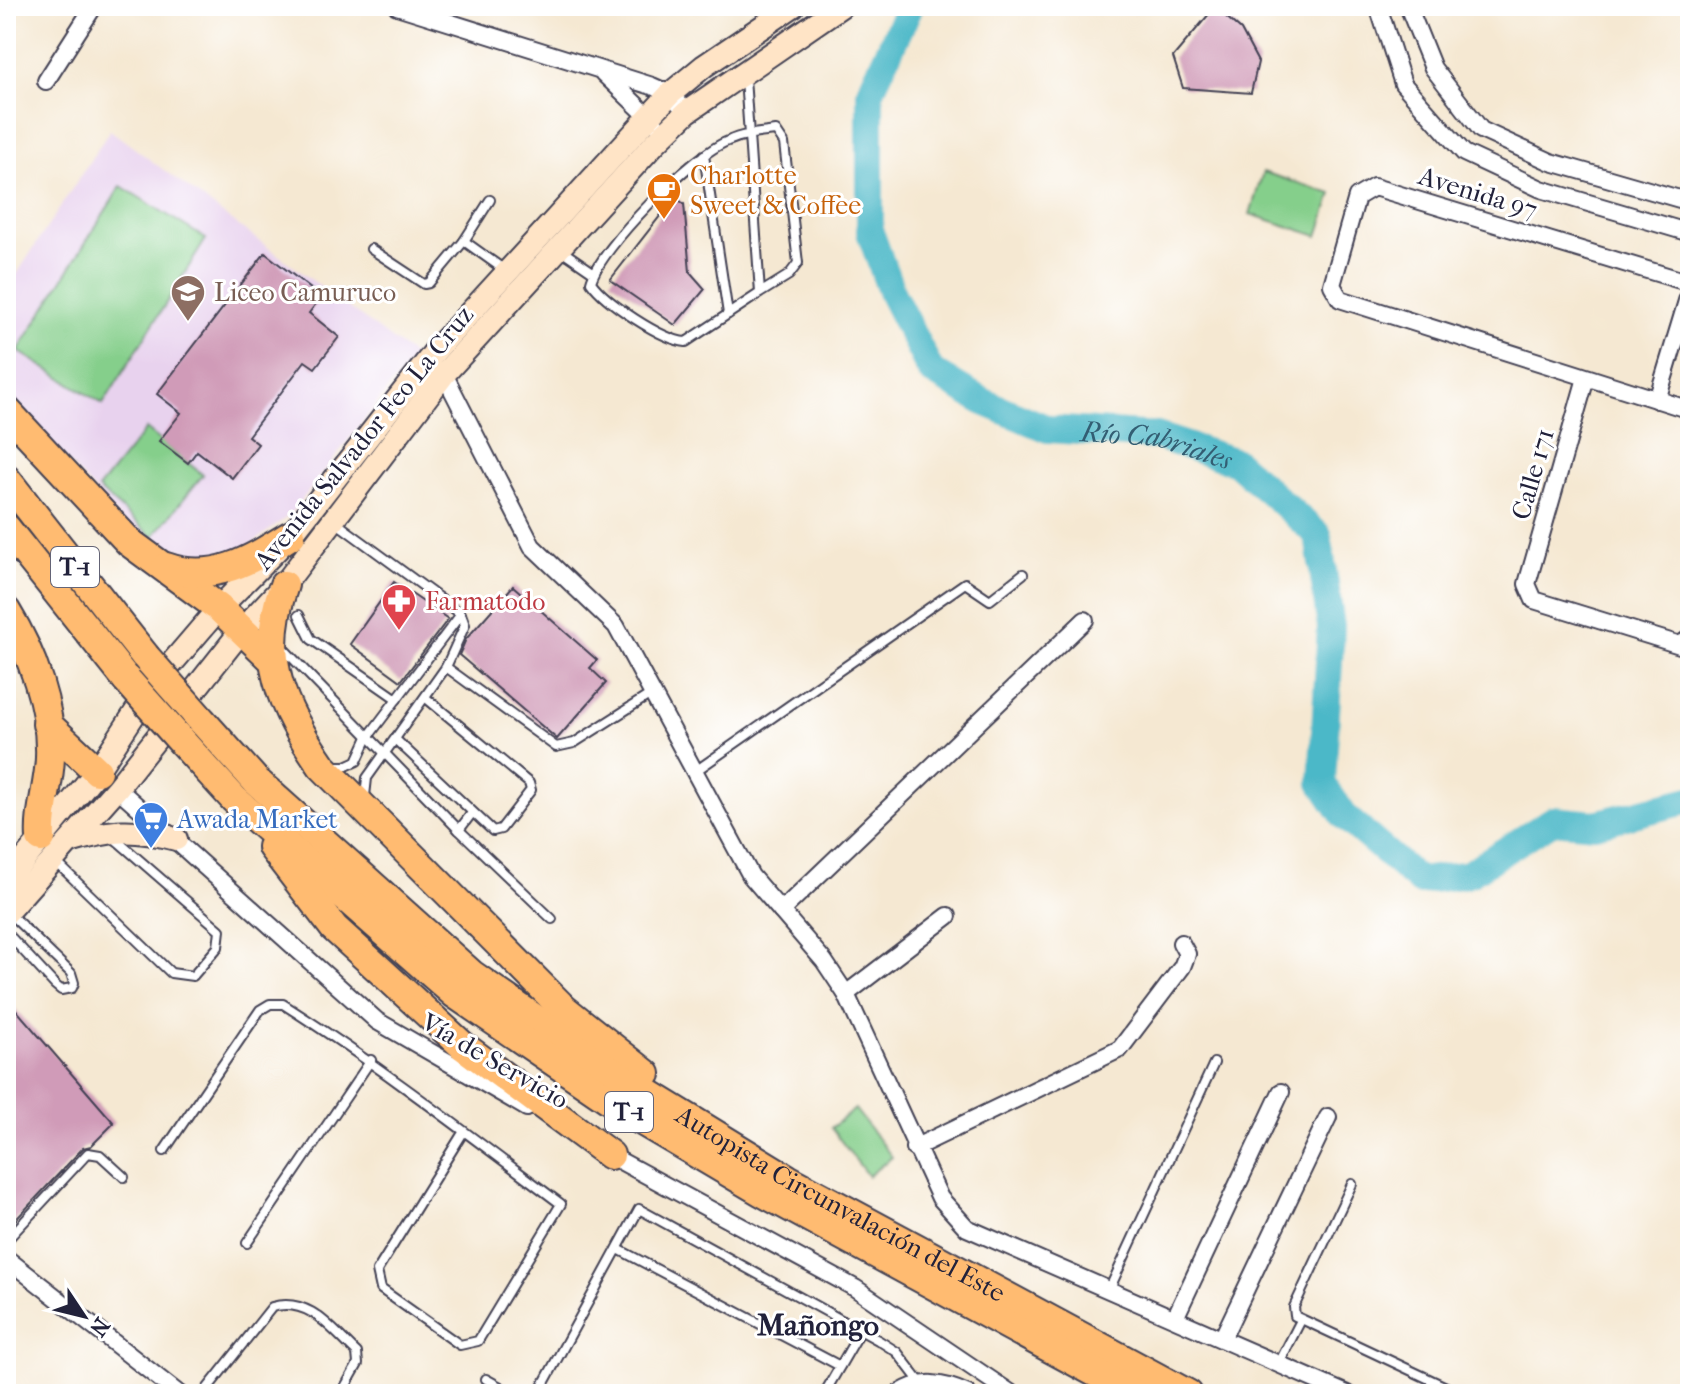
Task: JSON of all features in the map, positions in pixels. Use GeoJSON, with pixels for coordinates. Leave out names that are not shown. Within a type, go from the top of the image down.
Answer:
{"type":"FeatureCollection","features":[{"type":"Feature","properties":{"kind":"highway"},"geometry":{"type":"LineString","coordinates":[[6,410],[38,440],[129,542],[219,608],[242,630],[272,647]]}},
{"type":"Feature","properties":{"kind":"highway","name":"Autopista Circunvalación del Este"},"geometry":{"type":"LineString","coordinates":[[6,479],[145,656],[255,780],[471,974],[600,1064],[734,1143],[788,1179],[1188,1394]]}},
{"type":"Feature","properties":{"kind":"highway","name":"Autopista Circunvalación del Este"},"geometry":{"type":"LineString","coordinates":[[6,528],[127,680],[234,799],[455,994],[635,1117],[830,1230],[1135,1394]]}},
{"type":"Feature","properties":{"kind":"highway"},"geometry":{"type":"LineString","coordinates":[[158,564],[185,573],[221,572],[253,559],[291,535]]}},
{"type":"Feature","properties":{"kind":"highway"},"geometry":{"type":"LineString","coordinates":[[284,585],[272,647],[296,728],[322,766],[564,1009],[734,1143]]}},
{"type":"Feature","properties":{"kind":"highway"},"geometry":{"type":"LineString","coordinates":[[6,611],[33,667],[47,724],[50,758],[40,819],[47,849]]}},
{"type":"Feature","properties":{"kind":"highway"},"geometry":{"type":"LineString","coordinates":[[47,724],[107,779]]}},
{"type":"Feature","properties":{"kind":"highway"},"geometry":{"type":"LineString","coordinates":[[234,799],[334,928],[463,1046],[610,1155]]}},
{"type":"Feature","properties":{"kind":"street"},"geometry":{"type":"LineString","coordinates":[[46,81],[94,6]]}},
{"type":"Feature","properties":{"kind":"street"},"geometry":{"type":"LineString","coordinates":[[397,6],[670,94],[687,112]]}},
{"type":"Feature","properties":{"kind":"street","name":"Avenida Salvador Feo La Cruz"},"geometry":{"type":"LineString","coordinates":[[6,882],[47,849],[70,842],[107,779],[154,684],[219,608],[291,535],[436,350],[670,94],[704,66],[793,6]]}},
{"type":"Feature","properties":{"kind":"street","name":"Avenida Salvador Feo La Cruz"},"geometry":{"type":"LineString","coordinates":[[6,919],[47,849],[284,585],[444,374],[559,248],[687,112],[841,6]]}},
{"type":"Feature","properties":{"kind":"street"},"geometry":{"type":"LineString","coordinates":[[1378,6],[1403,84],[1464,153],[1541,189],[1690,233]]}},
{"type":"Feature","properties":{"kind":"street"},"geometry":{"type":"LineString","coordinates":[[1408,6],[1433,68],[1481,130],[1551,162],[1690,202]]}},
{"type":"Feature","properties":{"kind":"street"},"geometry":{"type":"LineString","coordinates":[[602,72],[649,115],[664,135]]}},
{"type":"Feature","properties":{"kind":"street","name":"Avenida 97"},"geometry":{"type":"LineString","coordinates":[[1586,378],[1340,299],[1332,285],[1357,197],[1374,187],[1690,283]]}},
{"type":"Feature","properties":{"kind":"street"},"geometry":{"type":"LineString","coordinates":[[1657,400],[1690,291]]}},
{"type":"Feature","properties":{"kind":"street"},"geometry":{"type":"LineString","coordinates":[[444,374],[532,546],[616,626],[651,694],[697,770],[751,876],[846,994],[914,1148],[940,1198],[967,1228],[1347,1394]]}},
{"type":"Feature","properties":{"kind":"street"},"geometry":{"type":"LineString","coordinates":[[1586,378],[1690,410]]}},
{"type":"Feature","properties":{"kind":"street","name":"Calle 171"},"geometry":{"type":"LineString","coordinates":[[1586,378],[1527,584],[1534,600],[1680,645],[1690,638]]}},
{"type":"Feature","properties":{"kind":"street"},"geometry":{"type":"LineString","coordinates":[[781,911],[1085,620]]}},
{"type":"Feature","properties":{"kind":"street","name":"Vía de Servicio"},"geometry":{"type":"LineString","coordinates":[[107,779],[377,1021],[610,1155],[855,1288],[1012,1394]]}},
{"type":"Feature","properties":{"kind":"street"},"geometry":{"type":"LineString","coordinates":[[70,842],[107,832],[139,829],[176,839]]}},
{"type":"Feature","properties":{"kind":"street"},"geometry":{"type":"LineString","coordinates":[[846,994],[948,916]]}},
{"type":"Feature","properties":{"kind":"street"},"geometry":{"type":"LineString","coordinates":[[914,1148],[1120,1049],[1182,967],[1187,954],[1181,943]]}},
{"type":"Feature","properties":{"kind":"street"},"geometry":{"type":"LineString","coordinates":[[1175,1318],[1281,1092]]}},
{"type":"Feature","properties":{"kind":"street"},"geometry":{"type":"LineString","coordinates":[[1222,1339],[1328,1117]]}},
{"type":"Feature","properties":{"kind":"street"},"geometry":{"type":"LineString","coordinates":[[6,1258],[179,1394]]}},
{"type":"Feature","properties":{"kind":"street"},"geometry":{"type":"LineString","coordinates":[[898,1393],[920,1382],[950,1386],[968,1394]]}},
{"type":"Feature","properties":{"kind":"lane"},"geometry":{"type":"LineString","coordinates":[[745,72],[760,293]]}},
{"type":"Feature","properties":{"kind":"lane"},"geometry":{"type":"LineString","coordinates":[[776,131],[782,135],[798,263],[789,275],[694,340],[676,341],[598,292],[591,282],[593,272],[655,199],[704,155],[725,141],[748,134],[776,131]]}},
{"type":"Feature","properties":{"kind":"lane"},"geometry":{"type":"LineString","coordinates":[[704,155],[728,314]]}},
{"type":"Feature","properties":{"kind":"lane"},"geometry":{"type":"LineString","coordinates":[[371,249],[424,284],[429,283],[464,241],[490,200]]}},
{"type":"Feature","properties":{"kind":"lane"},"geometry":{"type":"LineString","coordinates":[[464,241],[507,272]]}},
{"type":"Feature","properties":{"kind":"lane"},"geometry":{"type":"LineString","coordinates":[[559,248],[593,272]]}},
{"type":"Feature","properties":{"kind":"lane"},"geometry":{"type":"LineString","coordinates":[[333,521],[461,614],[463,635],[446,667],[363,788],[368,815]]}},
{"type":"Feature","properties":{"kind":"lane"},"geometry":{"type":"LineString","coordinates":[[697,770],[965,583],[973,585],[985,600],[990,600],[1023,574]]}},
{"type":"Feature","properties":{"kind":"lane"},"geometry":{"type":"LineString","coordinates":[[322,766],[346,766],[357,761],[368,737],[461,614]]}},
{"type":"Feature","properties":{"kind":"lane"},"geometry":{"type":"LineString","coordinates":[[299,615],[311,639],[397,699]]}},
{"type":"Feature","properties":{"kind":"lane"},"geometry":{"type":"LineString","coordinates":[[272,647],[552,919]]}},
{"type":"Feature","properties":{"kind":"lane"},"geometry":{"type":"LineString","coordinates":[[446,667],[556,747],[574,743],[651,694]]}},
{"type":"Feature","properties":{"kind":"lane"},"geometry":{"type":"LineString","coordinates":[[396,740],[472,813],[498,832],[531,786],[426,698]]}},
{"type":"Feature","properties":{"kind":"lane"},"geometry":{"type":"LineString","coordinates":[[459,830],[472,813]]}},
{"type":"Feature","properties":{"kind":"lane"},"geometry":{"type":"LineString","coordinates":[[47,849],[171,973],[193,976],[218,947],[220,930],[107,832]]}},
{"type":"Feature","properties":{"kind":"lane"},"geometry":{"type":"LineString","coordinates":[[6,919],[71,973],[72,988],[61,990],[55,985],[6,919]]}},
{"type":"Feature","properties":{"kind":"lane"},"geometry":{"type":"LineString","coordinates":[[164,1151],[260,1010],[270,1004],[283,1004],[371,1060],[561,1204],[478,1341],[469,1345],[460,1345],[381,1289],[377,1280],[377,1271],[464,1131]]}},
{"type":"Feature","properties":{"kind":"lane"},"geometry":{"type":"LineString","coordinates":[[247,1243],[371,1060]]}},
{"type":"Feature","properties":{"kind":"lane"},"geometry":{"type":"LineString","coordinates":[[1109,1291],[1214,1063]]}},
{"type":"Feature","properties":{"kind":"lane"},"geometry":{"type":"LineString","coordinates":[[6,1241],[88,1153],[100,1155],[124,1177]]}},
{"type":"Feature","properties":{"kind":"lane"},"geometry":{"type":"LineString","coordinates":[[1352,1184],[1294,1307],[1300,1322],[1461,1394]]}},
{"type":"Feature","properties":{"kind":"lane"},"geometry":{"type":"LineString","coordinates":[[538,1394],[639,1209],[897,1352],[920,1382]]}},
{"type":"Feature","properties":{"kind":"lane"},"geometry":{"type":"LineString","coordinates":[[618,1249],[840,1366]]}},
{"type":"Feature","properties":{"kind":"lane"},"geometry":{"type":"LineString","coordinates":[[203,1394],[272,1307],[296,1303],[309,1310],[357,1353],[358,1364],[341,1394]]}},
{"type":"Feature","properties":{"kind":"lane"},"geometry":{"type":"LineString","coordinates":[[1279,1363],[1300,1322]]}},
{"type":"Feature","properties":{"kind":"lane"},"geometry":{"type":"LineString","coordinates":[[824,1394],[861,1330]]}},
{"type":"Feature","properties":{"kind":"lane"},"geometry":{"type":"LineString","coordinates":[[486,1379],[513,1394]]}},
{"type":"Feature","properties":{"kind":"shaded area","name":"Liceo Camuruco"},"geometry":{"type":"Polygon","coordinates":[[[110,130],[414,356],[291,514],[246,548],[211,558],[138,538],[6,394],[6,291],[110,130]]]}},
{"type":"Feature","properties":{"kind":"green space"},"geometry":{"type":"Polygon","coordinates":[[[1263,172],[1332,194],[1318,236],[1250,214],[1263,172]]]}},
{"type":"Feature","properties":{"kind":"green space"},"geometry":{"type":"Polygon","coordinates":[[[121,186],[206,239],[103,404],[18,351],[121,186]]]}},
{"type":"Feature","properties":{"kind":"green space"},"geometry":{"type":"Polygon","coordinates":[[[146,429],[203,475],[153,537],[98,489],[146,429]]]}},
{"type":"Feature","properties":{"kind":"green space"},"geometry":{"type":"Polygon","coordinates":[[[855,1109],[892,1157],[868,1176],[831,1128],[855,1109]]]}},
{"type":"Feature","properties":{"kind":"building"},"geometry":{"type":"Polygon","coordinates":[[[1215,7],[1241,30],[1258,62],[1251,93],[1183,88],[1173,57],[1215,7]]]}},
{"type":"Feature","properties":{"kind":"building"},"geometry":{"type":"Polygon","coordinates":[[[675,197],[684,204],[690,272],[705,289],[675,325],[610,280],[675,197]]]}},
{"type":"Feature","properties":{"kind":"building"},"geometry":{"type":"Polygon","coordinates":[[[265,253],[321,297],[309,313],[339,337],[315,368],[305,361],[248,436],[258,444],[232,478],[197,451],[188,463],[159,441],[181,413],[157,394],[265,253]]]}},
{"type":"Feature","properties":{"kind":"building","name":"Farmatodo"},"geometry":{"type":"Polygon","coordinates":[[[394,582],[448,619],[401,681],[350,644],[394,582]]]}},
{"type":"Feature","properties":{"kind":"building"},"geometry":{"type":"Polygon","coordinates":[[[513,586],[597,660],[590,668],[606,683],[557,739],[459,655],[466,639],[513,586]]]}},
{"type":"Feature","properties":{"kind":"building"},"geometry":{"type":"Polygon","coordinates":[[[6,998],[114,1123],[91,1146],[83,1148],[6,1230],[6,998]]]}},
{"type":"Feature","properties":{"kind":"waterway","name":"Río Cabriales"},"geometry":{"type":"LineString","coordinates":[[910,6],[870,92],[870,232],[892,294],[931,371],[984,402],[1048,429],[1157,436],[1236,462],[1318,535],[1331,627],[1322,783],[1345,817],[1419,881],[1468,874],[1553,820],[1595,824],[1690,800]]}},
{"type":"Feature","properties":{"kind":"place","name":"Charlotte Sweet & Coffee"},"geometry":{"type":"Point","coordinates":[664,221]}},
{"type":"Feature","properties":{"kind":"place","name":"Liceo Camuruco"},"geometry":{"type":"Point","coordinates":[188,323]}},
{"type":"Feature","properties":{"kind":"place","name":"Farmatodo"},"geometry":{"type":"Point","coordinates":[399,632]}},
{"type":"Feature","properties":{"kind":"place","name":"Awada Market"},"geometry":{"type":"Point","coordinates":[151,850]}},
{"type":"Feature","properties":{"kind":"district","name":"Mañongo"},"geometry":{"type":"Point","coordinates":[818,1325]}}]}
